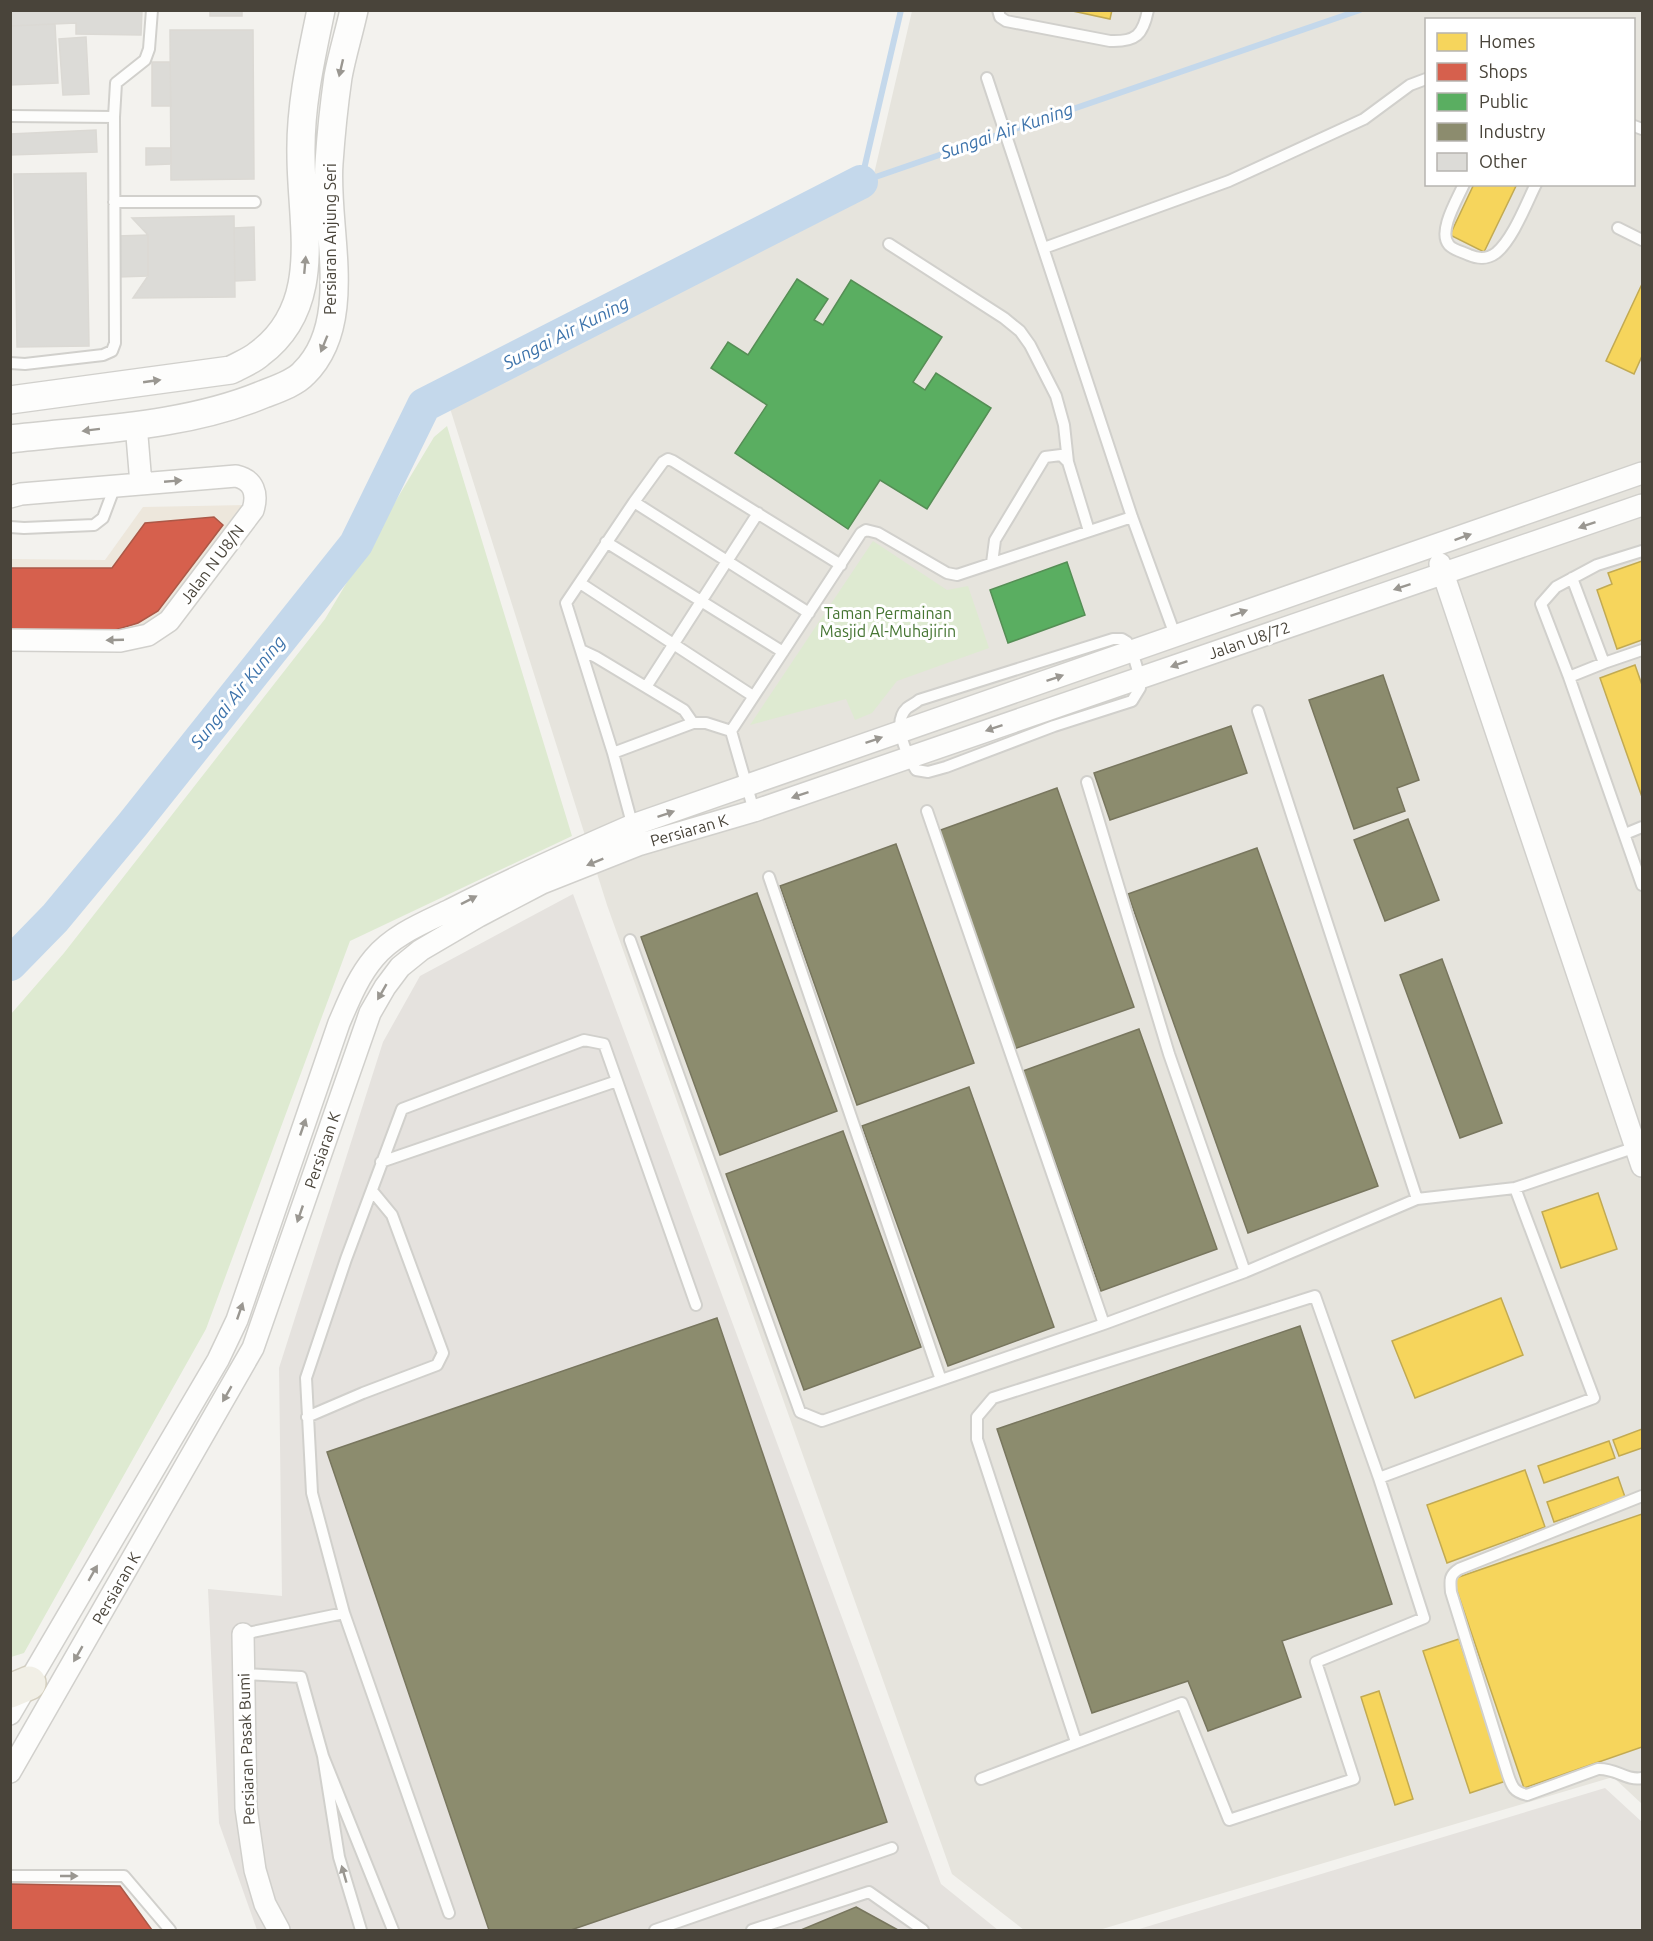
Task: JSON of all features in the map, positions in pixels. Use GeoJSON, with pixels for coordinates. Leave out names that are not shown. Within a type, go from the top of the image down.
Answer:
{"type":"FeatureCollection","features":[{"type":"Feature","properties":{"kind":"street","name":"Persiaran Anjung Seri"},"geometry":{"type":"LineString","coordinates":[[10,400],[231,370],[258,355],[279,336],[299,302],[303,287],[306,255],[301,153],[308,72],[321,10]]}},
{"type":"Feature","properties":{"kind":"street","name":"Persiaran Anjung Seri"},"geometry":{"type":"LineString","coordinates":[[10,439],[189,418],[238,405],[275,390],[303,375],[320,354],[329,332],[333,304],[329,165],[338,77],[354,10]]}},
{"type":"Feature","properties":{"kind":"street"},"geometry":{"type":"LineString","coordinates":[[136,424],[141,484]]}},
{"type":"Feature","properties":{"kind":"street","name":"Jalan U8/72"},"geometry":{"type":"LineString","coordinates":[[848,750],[1642,473]]}},
{"type":"Feature","properties":{"kind":"street","name":"Jalan N U8/N"},"geometry":{"type":"LineString","coordinates":[[10,497],[21,494],[236,476],[251,483],[256,500],[253,510],[160,629],[148,635],[120,640],[10,640]]}},
{"type":"Feature","properties":{"kind":"street","name":"Jalan U8/72"},"geometry":{"type":"LineString","coordinates":[[856,777],[1642,505]]}},
{"type":"Feature","properties":{"kind":"street"},"geometry":{"type":"LineString","coordinates":[[1434,547],[1640,1152]]}},
{"type":"Feature","properties":{"kind":"street","name":"Persiaran K"},"geometry":{"type":"LineString","coordinates":[[10,1714],[20,1687],[218,1360],[237,1320],[339,1023],[361,976],[375,957],[394,939],[493,888],[635,835],[746,786],[848,750]]}},
{"type":"Feature","properties":{"kind":"street","name":"Persiaran K"},"geometry":{"type":"LineString","coordinates":[[10,1772],[253,1348],[370,1013],[400,967],[421,950],[479,916],[635,835],[754,811],[856,777]]}},
{"type":"Feature","properties":{"kind":"street","name":"Persiaran Pasak Bumi"},"geometry":{"type":"LineString","coordinates":[[243,1634],[246,1808],[255,1870],[265,1904],[279,1930]]}},
{"type":"Feature","properties":{"kind":"lane"},"geometry":{"type":"LineString","coordinates":[[10,363],[25,364],[92,356],[112,351],[115,343],[114,117],[116,83],[144,60],[149,49],[152,10]]}},
{"type":"Feature","properties":{"kind":"lane"},"geometry":{"type":"LineString","coordinates":[[998,10],[1000,17],[1006,21],[1125,42],[1136,37],[1144,28],[1148,10]]}},
{"type":"Feature","properties":{"kind":"lane"},"geometry":{"type":"LineString","coordinates":[[987,78],[1132,517],[1175,635]]}},
{"type":"Feature","properties":{"kind":"lane"},"geometry":{"type":"LineString","coordinates":[[1044,248],[1229,181],[1364,119],[1410,85],[1425,79]]}},
{"type":"Feature","properties":{"kind":"lane"},"geometry":{"type":"LineString","coordinates":[[10,116],[114,117]]}},
{"type":"Feature","properties":{"kind":"lane"},"geometry":{"type":"LineString","coordinates":[[1463,186],[1446,225],[1445,238],[1450,247],[1476,258],[1488,257],[1497,252],[1511,234],[1535,186]]}},
{"type":"Feature","properties":{"kind":"lane"},"geometry":{"type":"LineString","coordinates":[[114,202],[255,202]]}},
{"type":"Feature","properties":{"kind":"lane"},"geometry":{"type":"LineString","coordinates":[[1618,228],[1642,240]]}},
{"type":"Feature","properties":{"kind":"lane"},"geometry":{"type":"LineString","coordinates":[[889,244],[1004,318],[1020,331],[1044,370],[1056,396],[1064,425],[1068,462],[1089,531]]}},
{"type":"Feature","properties":{"kind":"lane"},"geometry":{"type":"LineString","coordinates":[[992,563],[995,540],[1045,457],[1060,455],[1068,462]]}},
{"type":"Feature","properties":{"kind":"lane"},"geometry":{"type":"LineString","coordinates":[[635,835],[614,753],[566,603],[663,462],[668,459],[841,566]]}},
{"type":"Feature","properties":{"kind":"lane"},"geometry":{"type":"LineString","coordinates":[[10,527],[94,525],[103,518],[115,486]]}},
{"type":"Feature","properties":{"kind":"lane"},"geometry":{"type":"LineString","coordinates":[[634,502],[810,613]]}},
{"type":"Feature","properties":{"kind":"lane"},"geometry":{"type":"LineString","coordinates":[[646,687],[758,513]]}},
{"type":"Feature","properties":{"kind":"lane"},"geometry":{"type":"LineString","coordinates":[[754,811],[731,731],[861,533],[866,530],[878,533],[947,573],[957,574],[1132,517]]}},
{"type":"Feature","properties":{"kind":"lane"},"geometry":{"type":"LineString","coordinates":[[606,542],[783,652]]}},
{"type":"Feature","properties":{"kind":"lane"},"geometry":{"type":"LineString","coordinates":[[1642,551],[1597,565],[1572,578],[1556,587],[1541,604],[1642,885]]}},
{"type":"Feature","properties":{"kind":"lane"},"geometry":{"type":"LineString","coordinates":[[1572,578],[1604,663]]}},
{"type":"Feature","properties":{"kind":"lane"},"geometry":{"type":"LineString","coordinates":[[579,583],[753,696]]}},
{"type":"Feature","properties":{"kind":"lane"},"geometry":{"type":"LineString","coordinates":[[1569,677],[1642,650]]}},
{"type":"Feature","properties":{"kind":"lane"},"geometry":{"type":"LineString","coordinates":[[581,651],[596,657],[684,710],[693,723]]}},
{"type":"Feature","properties":{"kind":"lane"},"geometry":{"type":"LineString","coordinates":[[1132,651],[1140,678]]}},
{"type":"Feature","properties":{"kind":"lane"},"geometry":{"type":"LineString","coordinates":[[1258,711],[1417,1199]]}},
{"type":"Feature","properties":{"kind":"lane"},"geometry":{"type":"LineString","coordinates":[[614,753],[693,723],[706,723],[731,731]]}},
{"type":"Feature","properties":{"kind":"lane"},"geometry":{"type":"LineString","coordinates":[[900,731],[909,758]]}},
{"type":"Feature","properties":{"kind":"lane"},"geometry":{"type":"LineString","coordinates":[[1087,782],[1169,1054],[1245,1272]]}},
{"type":"Feature","properties":{"kind":"lane"},"geometry":{"type":"LineString","coordinates":[[927,811],[1104,1324]]}},
{"type":"Feature","properties":{"kind":"lane"},"geometry":{"type":"LineString","coordinates":[[1625,834],[1642,827]]}},
{"type":"Feature","properties":{"kind":"lane"},"geometry":{"type":"LineString","coordinates":[[769,877],[941,1380]]}},
{"type":"Feature","properties":{"kind":"lane"},"geometry":{"type":"LineString","coordinates":[[630,940],[800,1412],[822,1421],[1104,1324],[1245,1272],[1417,1199],[1515,1188],[1640,1152]]}},
{"type":"Feature","properties":{"kind":"lane"},"geometry":{"type":"LineString","coordinates":[[448,1913],[344,1613],[312,1493],[307,1417],[306,1378],[402,1108],[584,1040],[604,1044],[696,1305]]}},
{"type":"Feature","properties":{"kind":"lane"},"geometry":{"type":"LineString","coordinates":[[381,1162],[617,1081]]}},
{"type":"Feature","properties":{"kind":"lane"},"geometry":{"type":"LineString","coordinates":[[1379,1478],[1594,1398],[1515,1188]]}},
{"type":"Feature","properties":{"kind":"lane"},"geometry":{"type":"LineString","coordinates":[[307,1417],[437,1365],[443,1353],[392,1215],[373,1192]]}},
{"type":"Feature","properties":{"kind":"lane"},"geometry":{"type":"LineString","coordinates":[[981,1779],[1182,1703],[1228,1820],[1354,1779],[1316,1662],[1424,1618],[1379,1478],[1315,1296],[993,1398],[977,1417],[977,1439],[1076,1742]]}},
{"type":"Feature","properties":{"kind":"lane"},"geometry":{"type":"LineString","coordinates":[[1642,1496],[1459,1569],[1453,1573],[1450,1580],[1451,1592],[1508,1775],[1517,1793],[1527,1795],[1598,1769],[1610,1768],[1621,1775],[1642,1778]]}},
{"type":"Feature","properties":{"kind":"lane"},"geometry":{"type":"LineString","coordinates":[[243,1634],[344,1613]]}},
{"type":"Feature","properties":{"kind":"lane"},"geometry":{"type":"LineString","coordinates":[[243,1674],[301,1677],[323,1756],[393,1930]]}},
{"type":"Feature","properties":{"kind":"lane"},"geometry":{"type":"LineString","coordinates":[[323,1756],[339,1857],[361,1930]]}},
{"type":"Feature","properties":{"kind":"lane"},"geometry":{"type":"LineString","coordinates":[[655,1930],[892,1848]]}},
{"type":"Feature","properties":{"kind":"lane"},"geometry":{"type":"LineString","coordinates":[[10,1876],[124,1876],[170,1930]]}},
{"type":"Feature","properties":{"kind":"lane"},"geometry":{"type":"LineString","coordinates":[[752,1930],[869,1892],[923,1930]]}},
{"type":"Feature","properties":{"kind":"shaded area"},"geometry":{"type":"Polygon","coordinates":[[[912,11],[1642,11],[1642,1804],[1613,1777],[1099,1930],[1024,1930],[952,1874],[607,905],[448,402],[870,191],[912,11]]]}},
{"type":"Feature","properties":{"kind":"shaded area"},"geometry":{"type":"Polygon","coordinates":[[[246,505],[160,620],[122,633],[11,632],[11,559],[105,560],[143,507],[246,505]]]}},
{"type":"Feature","properties":{"kind":"shaded area"},"geometry":{"type":"Polygon","coordinates":[[[573,894],[941,1884],[998,1930],[257,1930],[219,1823],[208,1589],[282,1596],[279,1368],[383,1042],[420,976],[573,894]]]}},
{"type":"Feature","properties":{"kind":"shaded area"},"geometry":{"type":"Polygon","coordinates":[[[1605,1788],[1642,1822],[1642,1930],[1136,1930],[1605,1788]]]}},
{"type":"Feature","properties":{"kind":"green space"},"geometry":{"type":"Polygon","coordinates":[[[447,426],[572,836],[350,941],[206,1329],[24,1653],[11,1657],[11,1014],[64,953],[325,619],[434,437],[447,426]]]}},
{"type":"Feature","properties":{"kind":"green space","name":"Taman Permainan Masjid Al-Muhajirin"},"geometry":{"type":"Polygon","coordinates":[[[873,541],[947,590],[968,586],[989,648],[897,681],[872,713],[855,720],[846,699],[750,725],[873,541]]]}},
{"type":"Feature","properties":{"kind":"building: Homes"},"geometry":{"type":"Polygon","coordinates":[[[1068,10],[1112,10],[1110,19],[1068,10]]]}},
{"type":"Feature","properties":{"kind":"building: Homes"},"geometry":{"type":"Polygon","coordinates":[[[1473,186],[1516,186],[1484,252],[1450,235],[1473,186]]]}},
{"type":"Feature","properties":{"kind":"building: Homes"},"geometry":{"type":"Polygon","coordinates":[[[1642,284],[1642,356],[1634,374],[1606,361],[1642,284]]]}},
{"type":"Feature","properties":{"kind":"building: Homes"},"geometry":{"type":"Polygon","coordinates":[[[1642,561],[1642,640],[1617,649],[1597,590],[1612,584],[1608,573],[1642,561]]]}},
{"type":"Feature","properties":{"kind":"building: Homes"},"geometry":{"type":"Polygon","coordinates":[[[1635,665],[1642,685],[1642,797],[1600,678],[1635,665]]]}},
{"type":"Feature","properties":{"kind":"building: Homes"},"geometry":{"type":"Polygon","coordinates":[[[1598,1193],[1617,1249],[1561,1268],[1542,1212],[1598,1193]]]}},
{"type":"Feature","properties":{"kind":"building: Homes"},"geometry":{"type":"Polygon","coordinates":[[[1501,1298],[1523,1355],[1415,1398],[1392,1341],[1501,1298]]]}},
{"type":"Feature","properties":{"kind":"building: Homes"},"geometry":{"type":"Polygon","coordinates":[[[1642,1429],[1642,1448],[1619,1456],[1613,1440],[1642,1429]]]}},
{"type":"Feature","properties":{"kind":"building: Homes"},"geometry":{"type":"Polygon","coordinates":[[[1609,1441],[1615,1458],[1544,1483],[1538,1466],[1609,1441]]]}},
{"type":"Feature","properties":{"kind":"building: Homes"},"geometry":{"type":"Polygon","coordinates":[[[1525,1470],[1545,1527],[1447,1563],[1427,1505],[1525,1470]]]}},
{"type":"Feature","properties":{"kind":"building: Homes"},"geometry":{"type":"Polygon","coordinates":[[[1618,1477],[1625,1497],[1554,1522],[1547,1502],[1618,1477]]]}},
{"type":"Feature","properties":{"kind":"building: Homes"},"geometry":{"type":"Polygon","coordinates":[[[1642,1514],[1642,1747],[1524,1788],[1453,1579],[1642,1514]]]}},
{"type":"Feature","properties":{"kind":"building: Homes"},"geometry":{"type":"Polygon","coordinates":[[[1459,1639],[1506,1781],[1470,1793],[1423,1651],[1459,1639]]]}},
{"type":"Feature","properties":{"kind":"building: Homes"},"geometry":{"type":"Polygon","coordinates":[[[1379,1691],[1413,1799],[1395,1805],[1361,1697],[1379,1691]]]}},
{"type":"Feature","properties":{"kind":"building: Shops"},"geometry":{"type":"Polygon","coordinates":[[[214,517],[223,525],[158,611],[138,623],[112,631],[10,632],[10,568],[112,568],[145,523],[214,517]]]}},
{"type":"Feature","properties":{"kind":"building: Shops"},"geometry":{"type":"Polygon","coordinates":[[[11,1884],[120,1886],[152,1930],[11,1930],[11,1884]]]}},
{"type":"Feature","properties":{"kind":"building: Public"},"geometry":{"type":"Polygon","coordinates":[[[797,279],[828,299],[814,320],[823,325],[851,280],[942,337],[913,382],[925,390],[936,373],[991,408],[927,509],[880,480],[848,529],[735,453],[767,405],[711,368],[728,342],[748,355],[797,279]]]}},
{"type":"Feature","properties":{"kind":"building: Public"},"geometry":{"type":"Polygon","coordinates":[[[1067,562],[1085,615],[1008,643],[990,590],[1067,562]]]}},
{"type":"Feature","properties":{"kind":"building: Industry"},"geometry":{"type":"Polygon","coordinates":[[[1383,675],[1419,780],[1397,788],[1405,811],[1354,829],[1309,700],[1383,675]]]}},
{"type":"Feature","properties":{"kind":"building: Industry"},"geometry":{"type":"Polygon","coordinates":[[[1231,726],[1247,773],[1110,820],[1094,773],[1231,726]]]}},
{"type":"Feature","properties":{"kind":"building: Industry"},"geometry":{"type":"Polygon","coordinates":[[[1057,788],[1134,1007],[1014,1049],[938,831],[1057,788]]]}},
{"type":"Feature","properties":{"kind":"building: Industry"},"geometry":{"type":"Polygon","coordinates":[[[1408,819],[1439,900],[1385,921],[1354,840],[1408,819]]]}},
{"type":"Feature","properties":{"kind":"building: Industry"},"geometry":{"type":"Polygon","coordinates":[[[896,844],[974,1063],[857,1105],[780,886],[896,844]]]}},
{"type":"Feature","properties":{"kind":"building: Industry"},"geometry":{"type":"Polygon","coordinates":[[[1257,848],[1378,1186],[1248,1233],[1128,894],[1257,848]]]}},
{"type":"Feature","properties":{"kind":"building: Industry"},"geometry":{"type":"Polygon","coordinates":[[[757,893],[837,1111],[720,1155],[641,937],[757,893]]]}},
{"type":"Feature","properties":{"kind":"building: Industry"},"geometry":{"type":"Polygon","coordinates":[[[1442,959],[1502,1123],[1460,1138],[1400,975],[1442,959]]]}},
{"type":"Feature","properties":{"kind":"building: Industry"},"geometry":{"type":"Polygon","coordinates":[[[1139,1029],[1217,1249],[1101,1291],[1023,1071],[1139,1029]]]}},
{"type":"Feature","properties":{"kind":"building: Industry"},"geometry":{"type":"Polygon","coordinates":[[[969,1087],[1054,1327],[948,1366],[862,1126],[969,1087]]]}},
{"type":"Feature","properties":{"kind":"building: Industry"},"geometry":{"type":"Polygon","coordinates":[[[843,1131],[921,1347],[804,1390],[726,1174],[843,1131]]]}},
{"type":"Feature","properties":{"kind":"building: Industry"},"geometry":{"type":"Polygon","coordinates":[[[717,1318],[887,1822],[571,1930],[489,1930],[327,1452],[717,1318]]]}},
{"type":"Feature","properties":{"kind":"building: Industry"},"geometry":{"type":"Polygon","coordinates":[[[1300,1326],[1392,1604],[1282,1641],[1301,1697],[1208,1731],[1188,1681],[1092,1713],[997,1429],[1300,1326]]]}},
{"type":"Feature","properties":{"kind":"building: Industry"},"geometry":{"type":"Polygon","coordinates":[[[856,1907],[898,1930],[801,1930],[856,1907]]]}},
{"type":"Feature","properties":{"kind":"building: Other"},"geometry":{"type":"Polygon","coordinates":[[[10,10],[142,10],[141,35],[76,34],[76,23],[10,26],[10,10]]]}},
{"type":"Feature","properties":{"kind":"building: Other"},"geometry":{"type":"Polygon","coordinates":[[[210,10],[242,10],[242,16],[210,16],[210,10]]]}},
{"type":"Feature","properties":{"kind":"building: Other"},"geometry":{"type":"Polygon","coordinates":[[[55,24],[58,83],[10,85],[10,26],[55,24]]]}},
{"type":"Feature","properties":{"kind":"building: Other"},"geometry":{"type":"Polygon","coordinates":[[[170,30],[253,30],[254,179],[171,180],[170,30]]]}},
{"type":"Feature","properties":{"kind":"building: Other"},"geometry":{"type":"Polygon","coordinates":[[[86,37],[89,94],[63,95],[59,39],[86,37]]]}},
{"type":"Feature","properties":{"kind":"building: Other"},"geometry":{"type":"Polygon","coordinates":[[[152,62],[170,62],[171,106],[152,106],[152,62]]]}},
{"type":"Feature","properties":{"kind":"building: Other"},"geometry":{"type":"Polygon","coordinates":[[[96,130],[97,152],[10,155],[10,134],[96,130]]]}},
{"type":"Feature","properties":{"kind":"building: Other"},"geometry":{"type":"Polygon","coordinates":[[[146,148],[171,148],[171,164],[146,165],[146,148]]]}},
{"type":"Feature","properties":{"kind":"building: Other"},"geometry":{"type":"Polygon","coordinates":[[[86,173],[89,346],[17,347],[14,174],[86,173]]]}},
{"type":"Feature","properties":{"kind":"building: Other"},"geometry":{"type":"Polygon","coordinates":[[[234,216],[235,297],[133,298],[148,276],[148,235],[132,218],[234,216]]]}},
{"type":"Feature","properties":{"kind":"building: Other"},"geometry":{"type":"Polygon","coordinates":[[[254,227],[255,280],[235,281],[234,228],[254,227]]]}},
{"type":"Feature","properties":{"kind":"building: Other"},"geometry":{"type":"Polygon","coordinates":[[[148,235],[148,276],[118,277],[117,236],[148,235]]]}},
{"type":"Feature","properties":{"kind":"waterway"},"geometry":{"type":"LineString","coordinates":[[861,182],[901,10]]}},
{"type":"Feature","properties":{"kind":"waterway","name":"Sungai Air Kuning"},"geometry":{"type":"LineString","coordinates":[[861,182],[1360,10]]}},
{"type":"Feature","properties":{"kind":"waterway","name":"Sungai Air Kuning"},"geometry":{"type":"LineString","coordinates":[[10,964],[55,918],[133,824],[356,544],[424,405],[861,182]]}}]}
